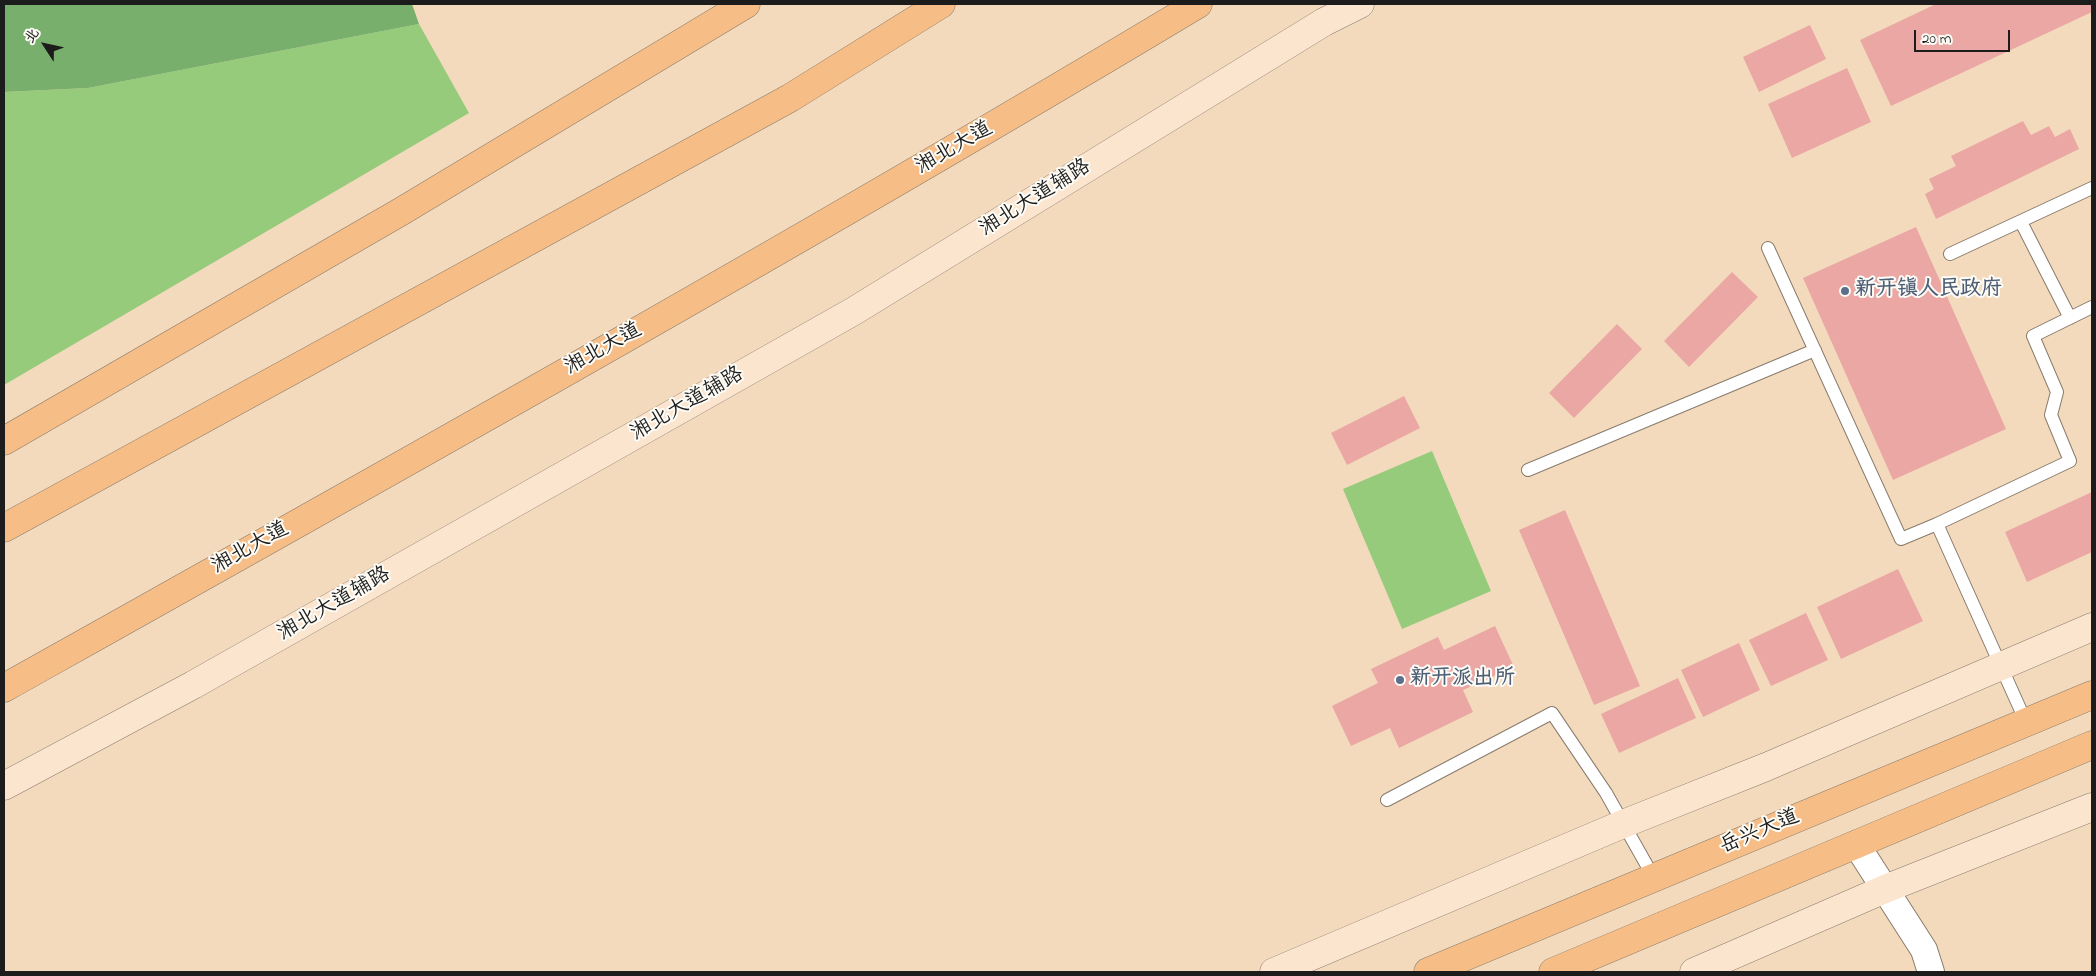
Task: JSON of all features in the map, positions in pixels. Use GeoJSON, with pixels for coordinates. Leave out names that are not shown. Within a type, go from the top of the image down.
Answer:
{"type":"FeatureCollection","features":[{"type":"Feature","properties":{"kind":"main road"},"geometry":{"type":"LineString","coordinates":[[4,441],[402,211],[746,4]]}},
{"type":"Feature","properties":{"kind":"main road"},"geometry":{"type":"LineString","coordinates":[[4,528],[790,98],[942,4]]}},
{"type":"Feature","properties":{"kind":"main road","name":"湘北大道"},"geometry":{"type":"LineString","coordinates":[[4,688],[701,296],[1198,4]]}},
{"type":"Feature","properties":{"kind":"main road","name":"湘北大道辅路"},"geometry":{"type":"LineString","coordinates":[[4,786],[193,685],[854,311],[1324,22],[1360,4]]}},
{"type":"Feature","properties":{"kind":"main road"},"geometry":{"type":"LineString","coordinates":[[1274,972],[1623,824],[1766,767],[2092,627]]}},
{"type":"Feature","properties":{"kind":"main road","name":"岳兴大道"},"geometry":{"type":"LineString","coordinates":[[1428,972],[2092,695]]}},
{"type":"Feature","properties":{"kind":"main road"},"geometry":{"type":"LineString","coordinates":[[1553,972],[2092,745]]}},
{"type":"Feature","properties":{"kind":"main road"},"geometry":{"type":"LineString","coordinates":[[1694,972],[1885,889],[2092,807]]}},
{"type":"Feature","properties":{"kind":"street"},"geometry":{"type":"LineString","coordinates":[[1856,844],[1924,950],[1931,972]]}},
{"type":"Feature","properties":{"kind":"lane"},"geometry":{"type":"LineString","coordinates":[[1950,254],[2092,188]]}},
{"type":"Feature","properties":{"kind":"lane"},"geometry":{"type":"LineString","coordinates":[[2021,222],[2070,318]]}},
{"type":"Feature","properties":{"kind":"lane"},"geometry":{"type":"LineString","coordinates":[[1768,248],[1901,539],[2070,461],[2051,415],[2057,392],[2033,336],[2092,307]]}},
{"type":"Feature","properties":{"kind":"lane"},"geometry":{"type":"LineString","coordinates":[[1528,470],[1814,350]]}},
{"type":"Feature","properties":{"kind":"lane"},"geometry":{"type":"LineString","coordinates":[[1937,524],[2026,722]]}},
{"type":"Feature","properties":{"kind":"lane"},"geometry":{"type":"LineString","coordinates":[[1387,800],[1552,713],[1606,793],[1654,878]]}},
{"type":"Feature","properties":{"kind":"green space"},"geometry":{"type":"Polygon","coordinates":[[[4,4],[412,4],[419,24],[88,88],[4,92],[4,4]]]}},
{"type":"Feature","properties":{"kind":"green space"},"geometry":{"type":"Polygon","coordinates":[[[419,24],[469,113],[4,385],[4,92],[88,88],[419,24]]]}},
{"type":"Feature","properties":{"kind":"green space"},"geometry":{"type":"Polygon","coordinates":[[[1432,451],[1491,591],[1402,629],[1343,489],[1432,451]]]}},
{"type":"Feature","properties":{"kind":"building"},"geometry":{"type":"Polygon","coordinates":[[[1936,4],[2092,4],[2092,12],[1891,106],[1860,40],[1936,4]]]}},
{"type":"Feature","properties":{"kind":"building"},"geometry":{"type":"Polygon","coordinates":[[[1810,25],[1826,59],[1759,92],[1743,57],[1810,25]]]}},
{"type":"Feature","properties":{"kind":"building"},"geometry":{"type":"Polygon","coordinates":[[[1847,68],[1871,122],[1792,158],[1768,104],[1847,68]]]}},
{"type":"Feature","properties":{"kind":"building"},"geometry":{"type":"Polygon","coordinates":[[[2023,121],[2031,135],[2049,126],[2055,137],[2070,129],[2079,149],[1936,219],[1925,194],[1934,189],[1929,179],[1956,166],[1951,156],[2023,121]]]}},
{"type":"Feature","properties":{"kind":"building"},"geometry":{"type":"Polygon","coordinates":[[[1916,227],[2006,429],[1893,480],[1803,278],[1916,227]]]}},
{"type":"Feature","properties":{"kind":"building"},"geometry":{"type":"Polygon","coordinates":[[[1732,272],[1758,297],[1689,367],[1664,341],[1732,272]]]}},
{"type":"Feature","properties":{"kind":"building"},"geometry":{"type":"Polygon","coordinates":[[[1617,324],[1642,349],[1574,418],[1549,393],[1617,324]]]}},
{"type":"Feature","properties":{"kind":"building"},"geometry":{"type":"Polygon","coordinates":[[[1404,396],[1420,428],[1347,465],[1331,433],[1404,396]]]}},
{"type":"Feature","properties":{"kind":"building"},"geometry":{"type":"Polygon","coordinates":[[[2092,492],[2092,552],[2027,582],[2005,532],[2092,492]]]}},
{"type":"Feature","properties":{"kind":"building"},"geometry":{"type":"Polygon","coordinates":[[[1565,510],[1640,686],[1594,705],[1519,530],[1565,510]]]}},
{"type":"Feature","properties":{"kind":"building"},"geometry":{"type":"Polygon","coordinates":[[[1898,569],[1923,621],[1841,659],[1817,607],[1898,569]]]}},
{"type":"Feature","properties":{"kind":"building"},"geometry":{"type":"Polygon","coordinates":[[[1806,613],[1828,660],[1771,686],[1749,640],[1806,613]]]}},
{"type":"Feature","properties":{"kind":"building"},"geometry":{"type":"Polygon","coordinates":[[[1495,626],[1514,667],[1463,690],[1473,712],[1399,748],[1390,728],[1351,746],[1332,706],[1378,683],[1371,669],[1438,637],[1444,650],[1495,626]]]}},
{"type":"Feature","properties":{"kind":"building"},"geometry":{"type":"Polygon","coordinates":[[[1739,643],[1760,690],[1703,717],[1681,670],[1739,643]]]}},
{"type":"Feature","properties":{"kind":"building"},"geometry":{"type":"Polygon","coordinates":[[[1678,678],[1696,718],[1619,753],[1601,714],[1678,678]]]}},
{"type":"Feature","properties":{"kind":"place","name":"新开镇人民政府"},"geometry":{"type":"Point","coordinates":[1845,291]}},
{"type":"Feature","properties":{"kind":"place","name":"新开派出所"},"geometry":{"type":"Point","coordinates":[1400,680]}}]}
